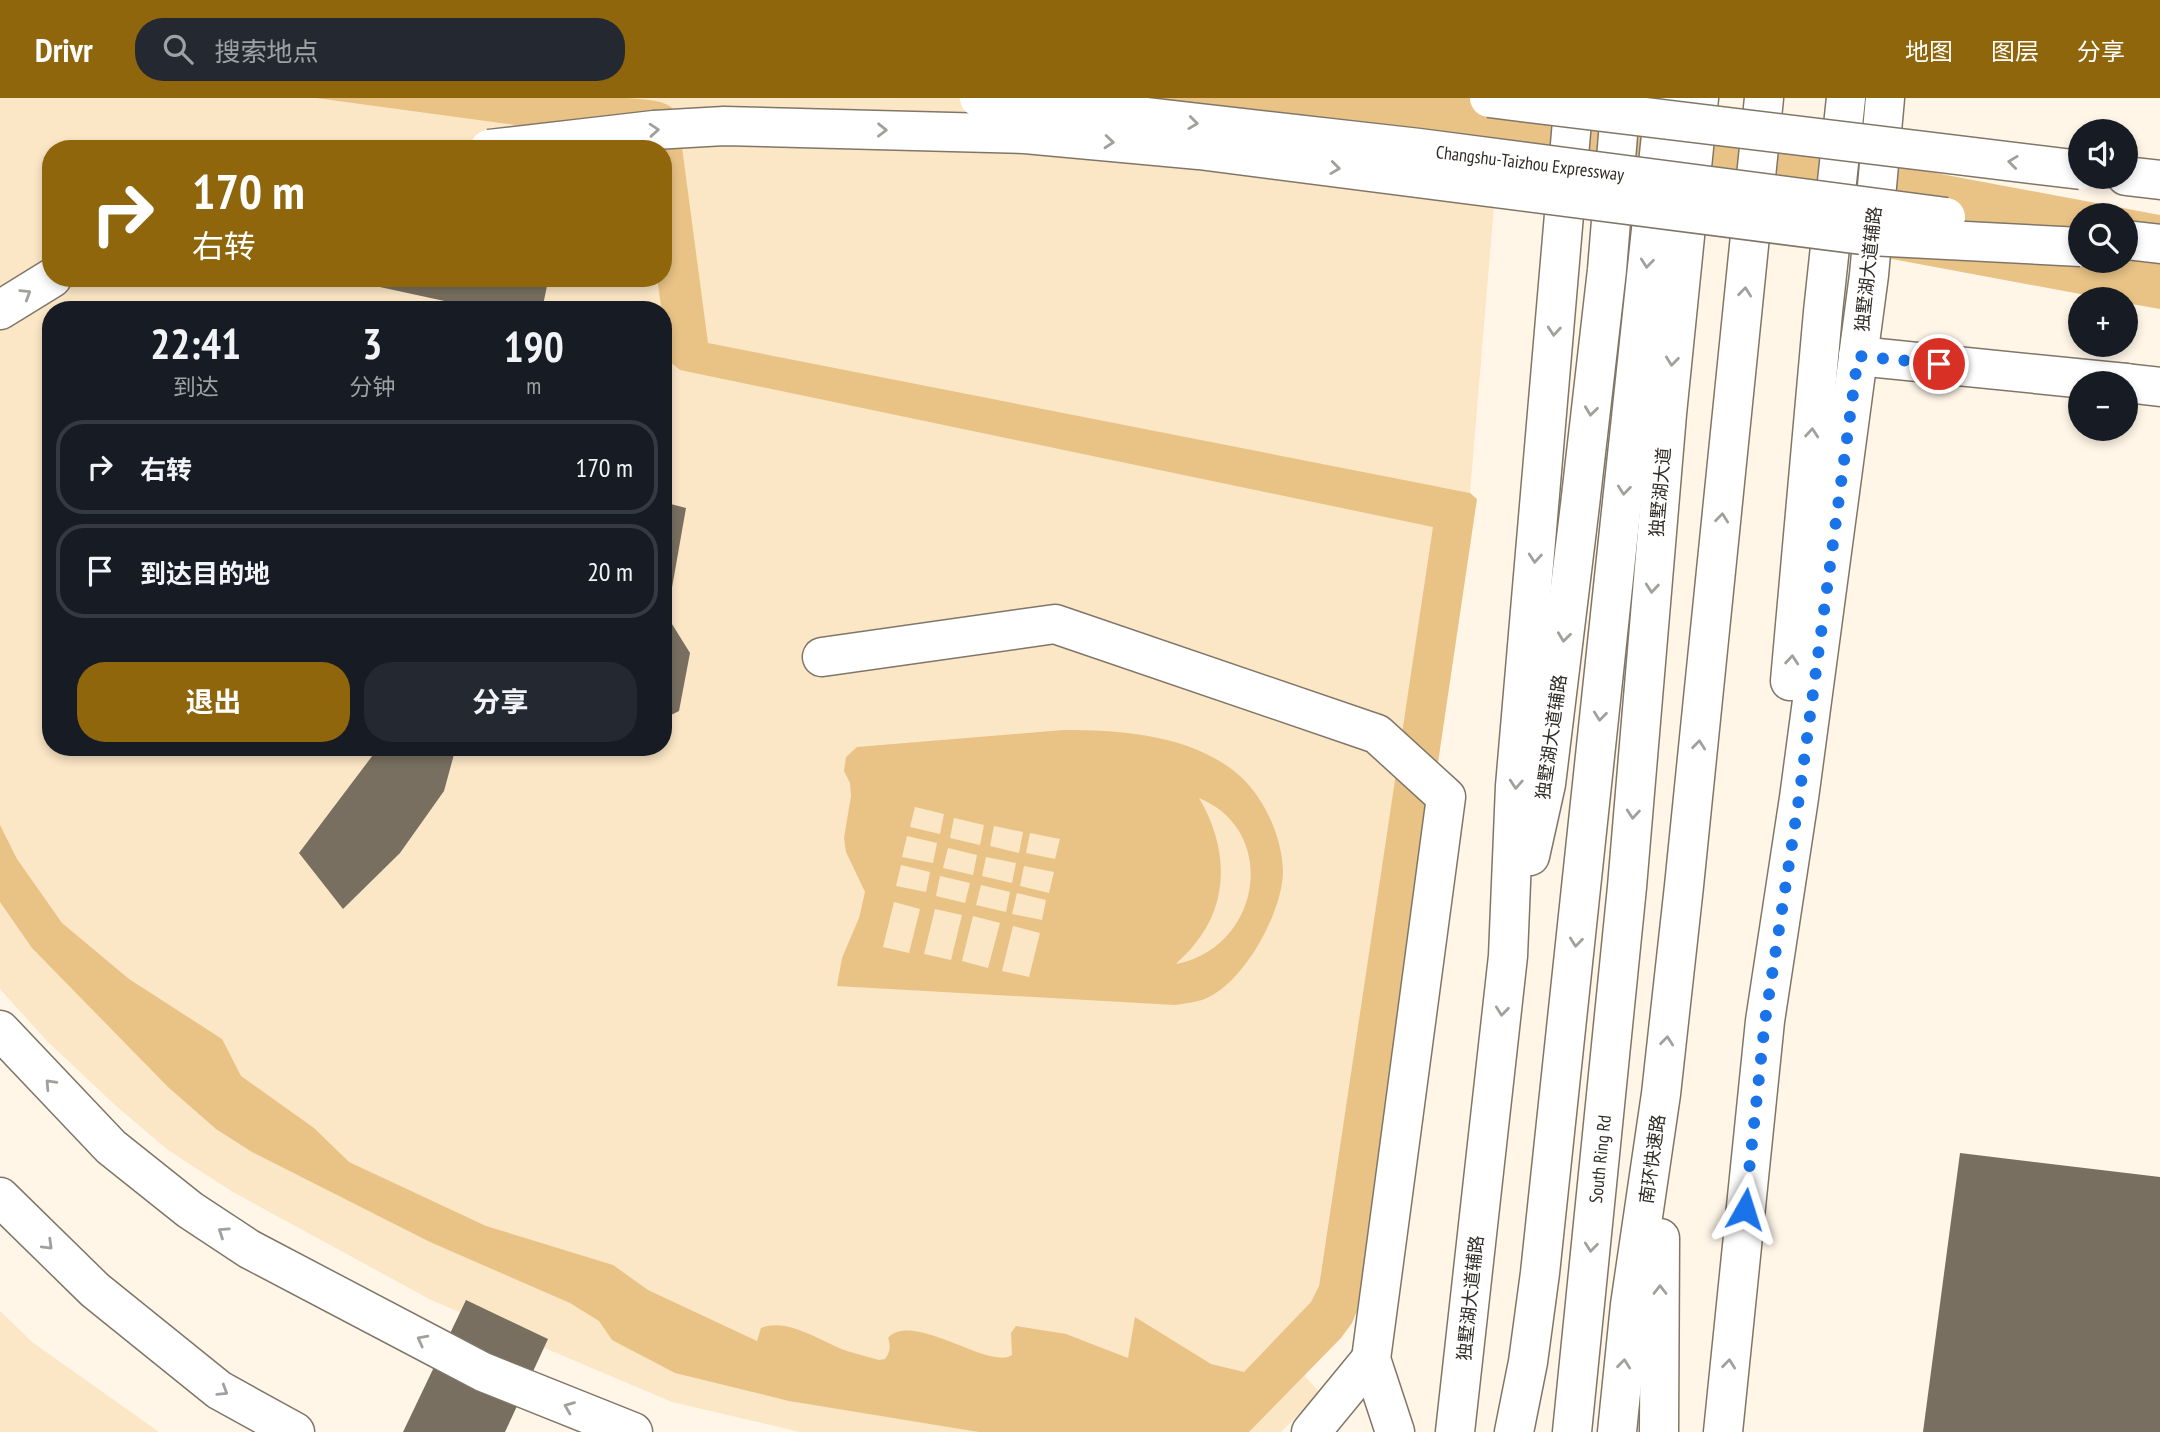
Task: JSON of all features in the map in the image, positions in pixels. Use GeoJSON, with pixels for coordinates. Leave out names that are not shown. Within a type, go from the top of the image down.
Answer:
{"type":"FeatureCollection","features":[{"type":"Feature","properties":{"kind":"main road","name":"Changshu-Taizhou Expressway"},"geometry":{"type":"LineString","coordinates":[[979,98],[1419,148],[2068,232]]}},
{"type":"Feature","properties":{"kind":"main road"},"geometry":{"type":"LineString","coordinates":[[1489,98],[2068,168]]}},
{"type":"Feature","properties":{"kind":"main road","name":"独墅湖大道辅路"},"geometry":{"type":"LineString","coordinates":[[1455,1432],[1508,956],[1515,786],[1574,98]]}},
{"type":"Feature","properties":{"kind":"main road","name":"独墅湖大道辅路"},"geometry":{"type":"LineString","coordinates":[[1508,956],[1546,784],[1607,270],[1621,98]]}},
{"type":"Feature","properties":{"kind":"main road"},"geometry":{"type":"LineString","coordinates":[[1514,1432],[1528,1362],[1540,1273],[1665,98]]}},
{"type":"Feature","properties":{"kind":"main road","name":"独墅湖大道"},"geometry":{"type":"LineString","coordinates":[[1627,887],[1667,414],[1699,98]]}},
{"type":"Feature","properties":{"kind":"main road","name":"南环快速路"},"geometry":{"type":"LineString","coordinates":[[1617,1432],[1630,1305],[1661,1094],[1684,886],[1764,98]]}},
{"type":"Feature","properties":{"kind":"main road","name":"独墅湖大道辅路"},"geometry":{"type":"LineString","coordinates":[[1723,1432],[1765,1021],[1781,785],[1845,112]]}},
{"type":"Feature","properties":{"kind":"main road","name":"独墅湖大道辅路"},"geometry":{"type":"LineString","coordinates":[[1765,1021],[1799,798],[1869,275],[1883,115]]}},
{"type":"Feature","properties":{"kind":"main road"},"geometry":{"type":"LineString","coordinates":[[567,140],[654,130],[724,126],[1025,134],[1199,150],[1870,236],[2068,246]]}},
{"type":"Feature","properties":{"kind":"main road"},"geometry":{"type":"LineString","coordinates":[[2138,177],[2160,180]]}},
{"type":"Feature","properties":{"kind":"main road"},"geometry":{"type":"LineString","coordinates":[[2138,241],[2160,244]]}},
{"type":"Feature","properties":{"kind":"main road"},"geometry":{"type":"LineString","coordinates":[[2138,250],[2160,251]]}},
{"type":"Feature","properties":{"kind":"main road"},"geometry":{"type":"LineString","coordinates":[[0,310],[42,284]]}},
{"type":"Feature","properties":{"kind":"main road"},"geometry":{"type":"LineString","coordinates":[[1858,356],[2068,377]]}},
{"type":"Feature","properties":{"kind":"main road"},"geometry":{"type":"LineString","coordinates":[[2138,384],[2160,387]]}},
{"type":"Feature","properties":{"kind":"main road"},"geometry":{"type":"LineString","coordinates":[[822,657],[1055,624],[1377,734],[1446,797],[1371,1359],[1395,1432]]}},
{"type":"Feature","properties":{"kind":"main road","name":"South Ring Rd"},"geometry":{"type":"LineString","coordinates":[[1572,1432],[1627,887]]}},
{"type":"Feature","properties":{"kind":"main road"},"geometry":{"type":"LineString","coordinates":[[0,1030],[111,1147],[190,1210],[249,1249],[482,1372],[633,1432]]}},
{"type":"Feature","properties":{"kind":"main road"},"geometry":{"type":"LineString","coordinates":[[1659,1432],[1661,1094]]}},
{"type":"Feature","properties":{"kind":"main road"},"geometry":{"type":"LineString","coordinates":[[0,1197],[95,1290],[219,1390],[295,1432]]}},
{"type":"Feature","properties":{"kind":"main road"},"geometry":{"type":"LineString","coordinates":[[1311,1432],[1371,1359]]}},
{"type":"Feature","properties":{"kind":"shaded area"},"geometry":{"type":"Polygon","coordinates":[[[0,98],[1503,98],[1470,493],[1440,487],[1305,1376],[1320,1393],[1281,1432],[800,1432],[672,1402],[431,1300],[233,1192],[168,1150],[47,1041],[0,989],[0,98]]]}},
{"type":"Feature","properties":{"kind":"shaded area"},"geometry":{"type":"Polygon","coordinates":[[[316,98],[627,98],[664,103],[675,111],[678,117],[708,343],[1470,493],[1477,499],[1357,1311],[1341,1338],[1249,1432],[979,1432],[789,1401],[675,1373],[612,1340],[599,1321],[570,1303],[430,1242],[252,1152],[216,1129],[168,1087],[32,948],[0,902],[0,825],[17,859],[62,923],[129,979],[222,1039],[241,1076],[314,1128],[349,1162],[486,1226],[613,1265],[648,1290],[757,1341],[761,1328],[782,1326],[879,1360],[885,1359],[888,1354],[888,1338],[899,1331],[914,1331],[1001,1358],[1012,1355],[1011,1333],[1016,1326],[1066,1334],[1128,1358],[1135,1317],[1211,1364],[1244,1372],[1311,1302],[1319,1286],[1433,527],[680,370],[672,363],[672,301],[660,301],[658,287],[672,287],[672,140],[615,140],[316,98]]]}},
{"type":"Feature","properties":{"kind":"shaded area"},"geometry":{"type":"Polygon","coordinates":[[[1027,98],[1536,98],[2096,203],[2068,203],[2068,273],[2138,273],[2138,211],[2160,215],[2160,309],[2138,305],[2138,287],[2068,287],[2068,292],[1027,98]]]}},
{"type":"Feature","properties":{"kind":"shaded area"},"geometry":{"type":"Polygon","coordinates":[[[1064,730],[1133,734],[1179,743],[1201,752],[1222,762],[1249,785],[1276,832],[1283,871],[1277,904],[1270,923],[1250,958],[1224,987],[1203,1000],[1175,1005],[837,986],[842,958],[859,918],[865,892],[846,852],[844,838],[851,796],[850,783],[844,771],[846,757],[857,747],[1064,730]],[[1199,798],[1215,835],[1221,873],[1214,910],[1206,928],[1176,964],[1205,954],[1227,936],[1242,913],[1250,887],[1250,861],[1242,836],[1225,814],[1199,798]],[[915,807],[910,827],[940,834],[944,814],[915,807]],[[954,818],[950,838],[980,845],[984,825],[954,818]],[[994,826],[990,846],[1019,853],[1023,832],[994,826]],[[1030,833],[1026,853],[1055,859],[1060,839],[1030,833]],[[907,836],[902,857],[933,863],[937,843],[907,836]],[[948,848],[943,868],[973,875],[977,855],[948,848]],[[986,857],[982,876],[1012,883],[1016,863],[986,857]],[[901,865],[896,886],[926,892],[930,872],[901,865]],[[1024,866],[1020,886],[1049,893],[1054,872],[1024,866]],[[940,876],[936,896],[965,903],[970,883],[940,876]],[[981,885],[976,905],[1006,912],[1010,892],[981,885]],[[1017,893],[1012,914],[1042,920],[1046,900],[1017,893]],[[894,902],[883,947],[909,953],[920,909],[894,902]],[[935,909],[924,954],[951,960],[962,915],[935,909]],[[973,916],[962,961],[988,968],[1000,923],[973,916]],[[1013,926],[1002,971],[1029,977],[1040,933],[1013,926]]]}},
{"type":"Feature","properties":{"kind":"shaded area"},"geometry":{"type":"Polygon","coordinates":[[[0,1311],[32,1342],[159,1432],[0,1432],[0,1311]]]}},
{"type":"Feature","properties":{"kind":"building"},"geometry":{"type":"Polygon","coordinates":[[[380,287],[547,287],[544,301],[444,301],[380,287]]]}},
{"type":"Feature","properties":{"kind":"building"},"geometry":{"type":"Polygon","coordinates":[[[672,504],[686,508],[672,588],[672,504]]]}},
{"type":"Feature","properties":{"kind":"building"},"geometry":{"type":"Polygon","coordinates":[[[672,624],[690,653],[679,711],[672,714],[672,624]]]}},
{"type":"Feature","properties":{"kind":"building"},"geometry":{"type":"Polygon","coordinates":[[[372,756],[454,756],[444,791],[400,853],[343,909],[299,853],[372,756]]]}},
{"type":"Feature","properties":{"kind":"building"},"geometry":{"type":"Polygon","coordinates":[[[1960,1153],[2160,1177],[2160,1432],[1923,1432],[1960,1153]]]}},
{"type":"Feature","properties":{"kind":"building"},"geometry":{"type":"Polygon","coordinates":[[[466,1300],[548,1339],[505,1432],[403,1432],[466,1300]]]}},
{"type":"Feature","properties":{"kind":"route"},"geometry":{"type":"LineString","coordinates":[[1745,1209],[1765,1021],[1799,798],[1858,356],[1939,364]]}}]}
